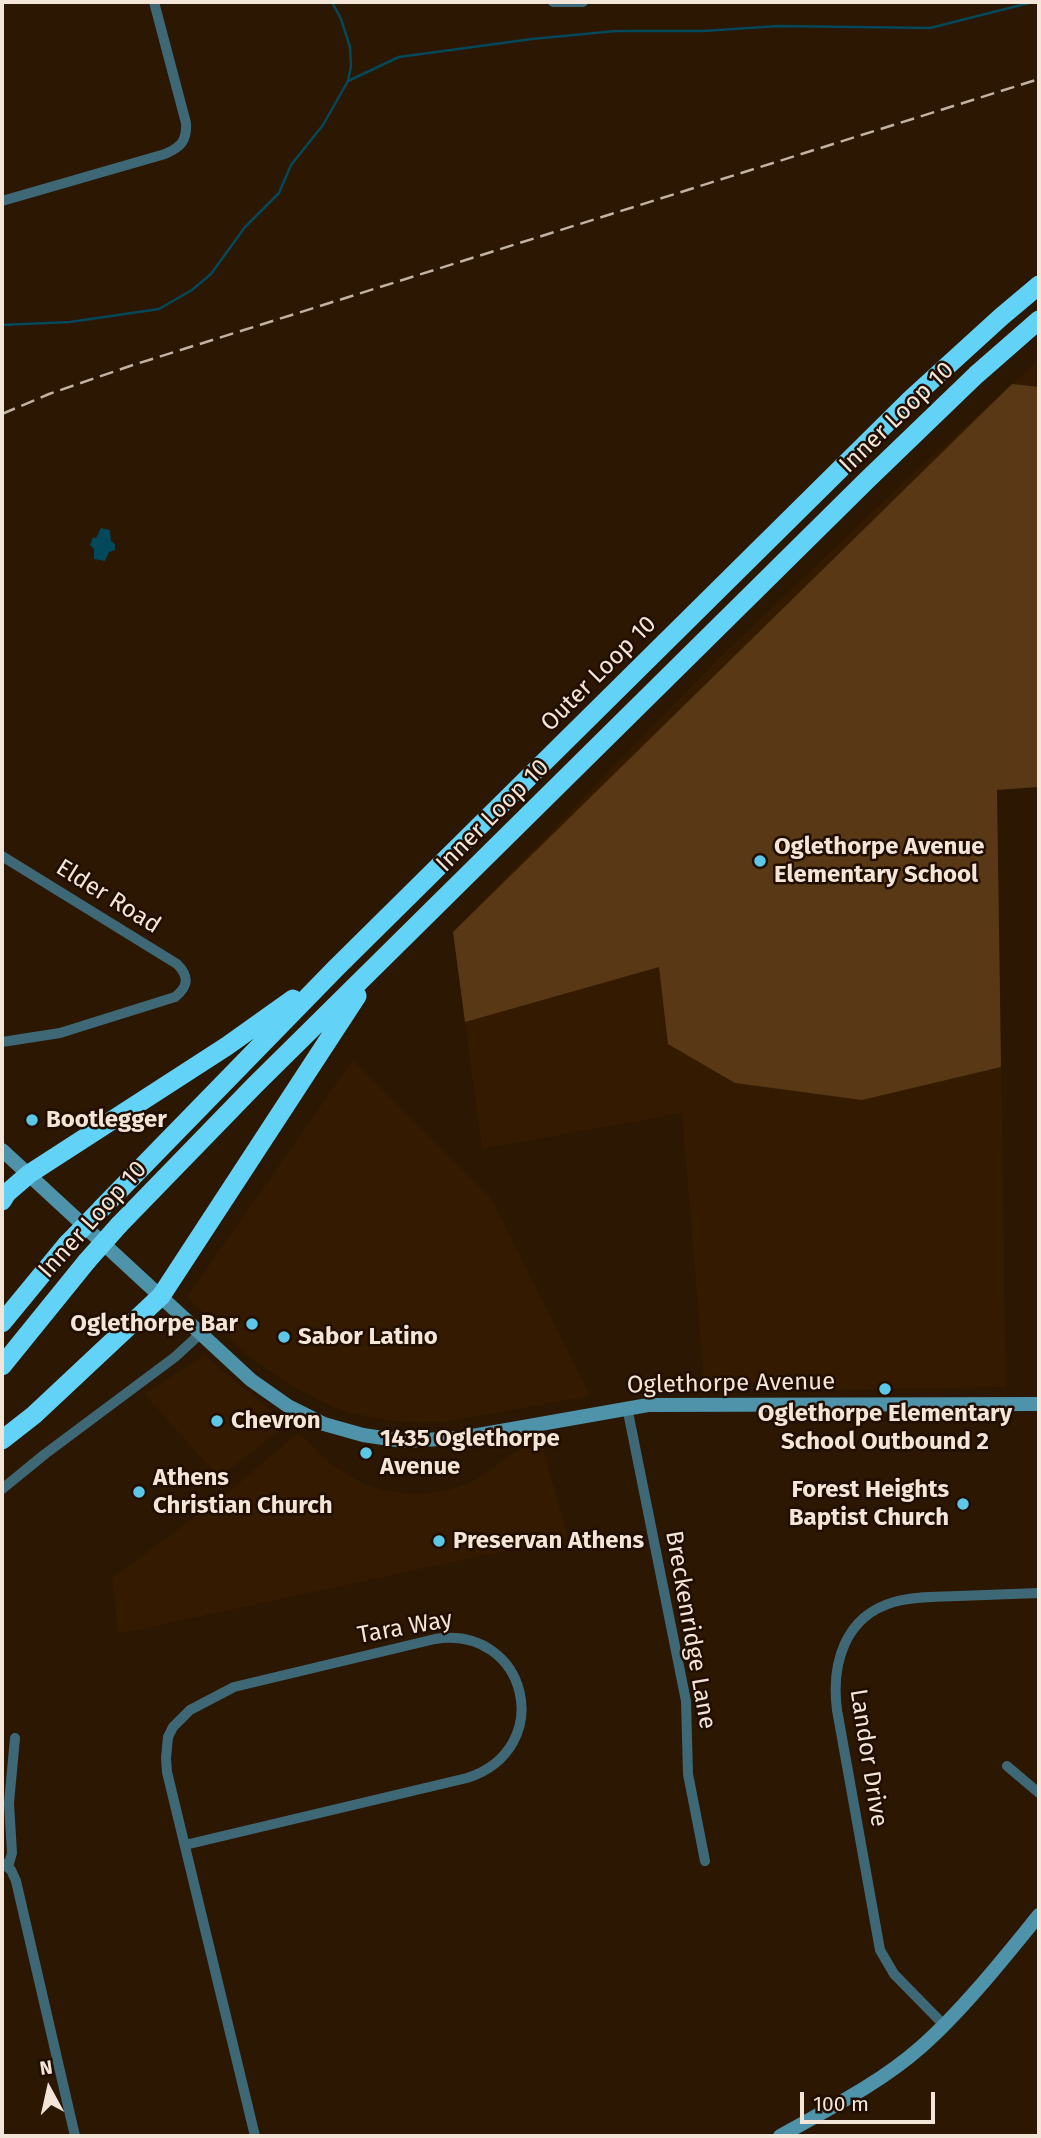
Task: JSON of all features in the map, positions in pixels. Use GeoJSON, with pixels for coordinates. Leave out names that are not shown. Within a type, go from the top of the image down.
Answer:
{"type":"FeatureCollection","features":[{"type":"Feature","properties":{"kind":"highway","name":"Outer Loop 10"},"geometry":{"type":"LineString","coordinates":[[2,1322],[67,1244],[336,968],[911,400],[1039,285]]}},
{"type":"Feature","properties":{"kind":"highway","name":"Inner Loop 10"},"geometry":{"type":"LineString","coordinates":[[2,1366],[87,1261],[173,1167],[876,472],[967,384],[1039,320]]}},
{"type":"Feature","properties":{"kind":"highway"},"geometry":{"type":"LineString","coordinates":[[2,1440],[34,1415],[161,1296],[377,966]]}},
{"type":"Feature","properties":{"kind":"highway"},"geometry":{"type":"LineString","coordinates":[[2,1201],[29,1174],[228,1046],[336,968]]}},
{"type":"Feature","properties":{"kind":"main road","name":"Oglethorpe Avenue"},"geometry":{"type":"LineString","coordinates":[[2,1150],[251,1380],[288,1406],[326,1424],[363,1436],[403,1441],[444,1440],[627,1407],[690,1404],[1039,1404]]}},
{"type":"Feature","properties":{"kind":"main road"},"geometry":{"type":"LineString","coordinates":[[780,2136],[875,2081],[921,2048],[1039,1915]]}},
{"type":"Feature","properties":{"kind":"street"},"geometry":{"type":"LineString","coordinates":[[2,201],[165,154],[180,146],[186,136],[186,123],[153,2]]}},
{"type":"Feature","properties":{"kind":"street"},"geometry":{"type":"LineString","coordinates":[[553,2],[583,2]]}},
{"type":"Feature","properties":{"kind":"street","name":"Elder Road"},"geometry":{"type":"LineString","coordinates":[[2,856],[177,964],[187,979],[184,988],[175,997],[60,1033],[2,1042]]}},
{"type":"Feature","properties":{"kind":"street"},"geometry":{"type":"LineString","coordinates":[[2,1489],[175,1357],[200,1334]]}},
{"type":"Feature","properties":{"kind":"street","name":"Breckenridge Lane"},"geometry":{"type":"LineString","coordinates":[[627,1407],[686,1701],[688,1774],[705,1861]]}},
{"type":"Feature","properties":{"kind":"street","name":"Landor Drive"},"geometry":{"type":"LineString","coordinates":[[944,2025],[894,1974],[880,1950],[837,1710],[837,1664],[848,1634],[863,1618],[884,1606],[919,1598],[1039,1593]]}},
{"type":"Feature","properties":{"kind":"street","name":"Tara Way"},"geometry":{"type":"LineString","coordinates":[[185,1845],[467,1778],[490,1770],[508,1752],[522,1720],[521,1697],[514,1675],[498,1655],[478,1641],[448,1637],[247,1682],[214,1696],[181,1718],[173,1727],[166,1746],[167,1772],[255,2136]]}},
{"type":"Feature","properties":{"kind":"street"},"geometry":{"type":"LineString","coordinates":[[15,1738],[9,1794],[12,1853],[5,1865],[16,1881],[75,2136]]}},
{"type":"Feature","properties":{"kind":"street"},"geometry":{"type":"LineString","coordinates":[[1007,1766],[1039,1793]]}},
{"type":"Feature","properties":{"kind":"shaded area","name":"Oglethorpe Avenue Elementary School"},"geometry":{"type":"Polygon","coordinates":[[[1039,360],[1039,787],[997,790],[1006,1387],[817,1390],[815,1383],[704,1382],[682,1113],[482,1149],[453,932],[715,662],[907,479],[1039,360]]]}},
{"type":"Feature","properties":{"kind":"shaded area","name":"Oglethorpe Avenue Elementary School"},"geometry":{"type":"Polygon","coordinates":[[[1012,384],[1039,387],[1039,787],[997,790],[1001,1067],[862,1100],[735,1083],[668,1044],[659,967],[465,1022],[453,932],[1012,384]]]}},
{"type":"Feature","properties":{"kind":"shaded area"},"geometry":{"type":"Polygon","coordinates":[[[353,1060],[490,1197],[590,1396],[444,1422],[392,1421],[351,1413],[296,1388],[249,1357],[187,1297],[353,1060]]]}},
{"type":"Feature","properties":{"kind":"shaded area"},"geometry":{"type":"Polygon","coordinates":[[[204,1355],[288,1424],[219,1477],[144,1394],[204,1355]]]}},
{"type":"Feature","properties":{"kind":"shaded area"},"geometry":{"type":"Polygon","coordinates":[[[298,1433],[331,1464],[357,1480],[381,1490],[415,1494],[445,1491],[471,1482],[540,1438],[568,1537],[118,1634],[112,1578],[231,1490],[298,1433]]]}},
{"type":"Feature","properties":{"kind":"water"},"geometry":{"type":"Polygon","coordinates":[[[101,528],[110,530],[111,541],[115,544],[115,550],[109,552],[105,561],[94,559],[94,549],[90,545],[101,528]]]}},
{"type":"Feature","properties":{"kind":"waterway"},"geometry":{"type":"LineString","coordinates":[[2,325],[70,322],[159,309],[192,290],[211,274],[245,227],[279,193],[291,165],[323,125],[348,81],[351,66],[350,47],[332,2]]}},
{"type":"Feature","properties":{"kind":"waterway"},"geometry":{"type":"LineString","coordinates":[[348,81],[399,57],[532,39],[616,31],[704,31],[778,26],[930,28],[1033,2]]}},
{"type":"Feature","properties":{"kind":"railway"},"geometry":{"type":"LineString","coordinates":[[2,414],[49,394],[130,366],[1039,79]]}},
{"type":"Feature","properties":{"kind":"place","name":"Oglethorpe Avenue Elementary School"},"geometry":{"type":"Point","coordinates":[760,861]}},
{"type":"Feature","properties":{"kind":"place","name":"Bootlegger"},"geometry":{"type":"Point","coordinates":[32,1120]}},
{"type":"Feature","properties":{"kind":"place","name":"Oglethorpe Bar"},"geometry":{"type":"Point","coordinates":[252,1324]}},
{"type":"Feature","properties":{"kind":"place","name":"Sabor Latino"},"geometry":{"type":"Point","coordinates":[284,1337]}},
{"type":"Feature","properties":{"kind":"place","name":"Oglethorpe Elementary School Outbound 2"},"geometry":{"type":"Point","coordinates":[885,1389]}},
{"type":"Feature","properties":{"kind":"place","name":"Chevron"},"geometry":{"type":"Point","coordinates":[217,1421]}},
{"type":"Feature","properties":{"kind":"place","name":"1435 Oglethorpe Avenue"},"geometry":{"type":"Point","coordinates":[366,1453]}},
{"type":"Feature","properties":{"kind":"place","name":"Athens Christian Church"},"geometry":{"type":"Point","coordinates":[139,1492]}},
{"type":"Feature","properties":{"kind":"place","name":"Forest Heights Baptist Church"},"geometry":{"type":"Point","coordinates":[963,1504]}},
{"type":"Feature","properties":{"kind":"place","name":"Preservan Athens"},"geometry":{"type":"Point","coordinates":[439,1541]}}]}
